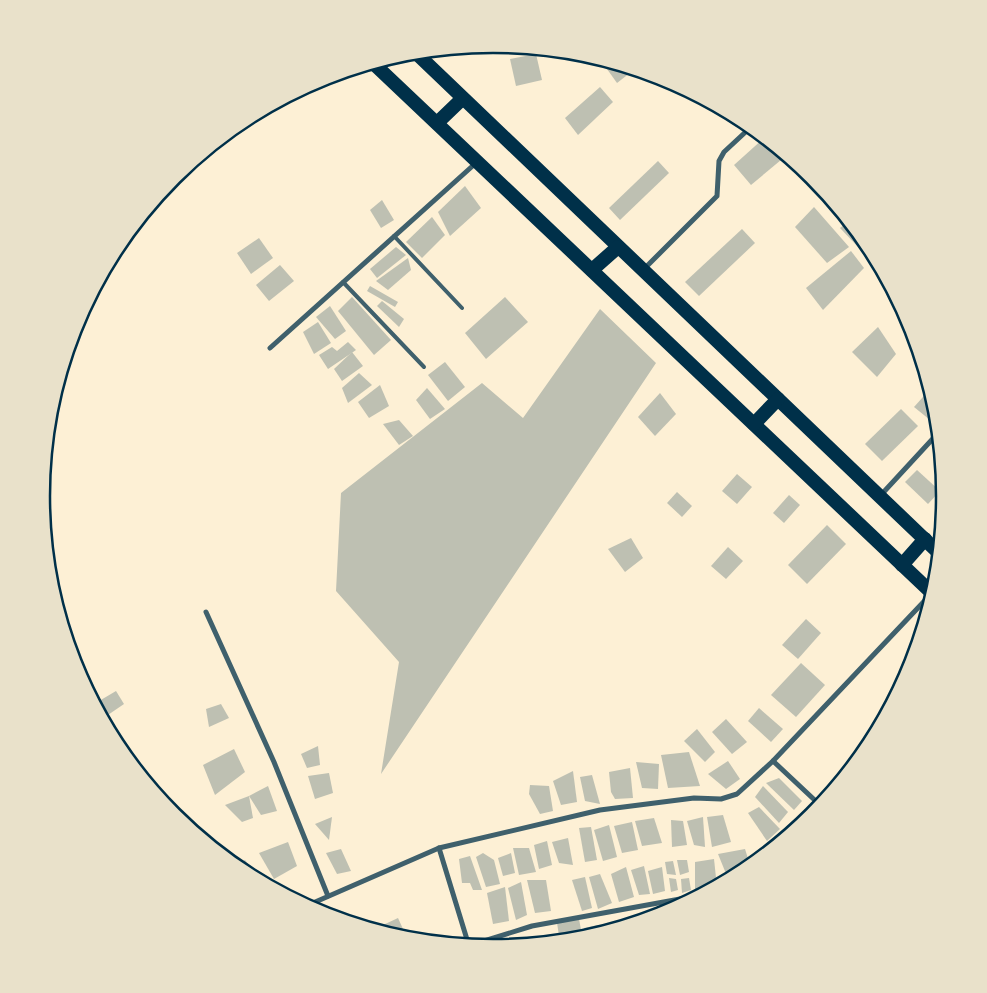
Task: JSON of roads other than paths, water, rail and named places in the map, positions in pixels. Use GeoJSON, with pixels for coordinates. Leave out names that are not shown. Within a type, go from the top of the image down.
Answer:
{"type":"FeatureCollection","features":[{"type":"Feature","properties":{"kind":"highway"},"geometry":{"type":"LineString","coordinates":[[422,59],[934,548]]}},
{"type":"Feature","properties":{"kind":"highway"},"geometry":{"type":"LineString","coordinates":[[379,68],[927,588]]}},
{"type":"Feature","properties":{"kind":"highway"},"geometry":{"type":"LineString","coordinates":[[437,123],[462,99]]}},
{"type":"Feature","properties":{"kind":"highway"},"geometry":{"type":"LineString","coordinates":[[592,270],[618,247]]}},
{"type":"Feature","properties":{"kind":"highway"},"geometry":{"type":"LineString","coordinates":[[754,424],[778,399]]}},
{"type":"Feature","properties":{"kind":"highway"},"geometry":{"type":"LineString","coordinates":[[902,564],[925,539]]}},
{"type":"Feature","properties":{"kind":"street"},"geometry":{"type":"LineString","coordinates":[[642,270],[717,196],[719,161],[724,152],[745,132]]}},
{"type":"Feature","properties":{"kind":"street"},"geometry":{"type":"LineString","coordinates":[[270,348],[477,161]]}},
{"type":"Feature","properties":{"kind":"street"},"geometry":{"type":"LineString","coordinates":[[880,497],[933,439]]}},
{"type":"Feature","properties":{"kind":"street"},"geometry":{"type":"LineString","coordinates":[[315,902],[439,848],[600,810],[694,798],[720,799],[737,794],[773,761],[924,604]]}},
{"type":"Feature","properties":{"kind":"street"},"geometry":{"type":"LineString","coordinates":[[206,612],[274,762],[328,896]]}},
{"type":"Feature","properties":{"kind":"street"},"geometry":{"type":"LineString","coordinates":[[773,761],[816,801]]}},
{"type":"Feature","properties":{"kind":"street"},"geometry":{"type":"LineString","coordinates":[[439,848],[467,939]]}},
{"type":"Feature","properties":{"kind":"street"},"geometry":{"type":"LineString","coordinates":[[488,940],[532,926],[678,899]]}},
{"type":"Feature","properties":{"kind":"lane"},"geometry":{"type":"LineString","coordinates":[[394,236],[462,308]]}},
{"type":"Feature","properties":{"kind":"lane"},"geometry":{"type":"LineString","coordinates":[[343,282],[424,367]]}}]}
